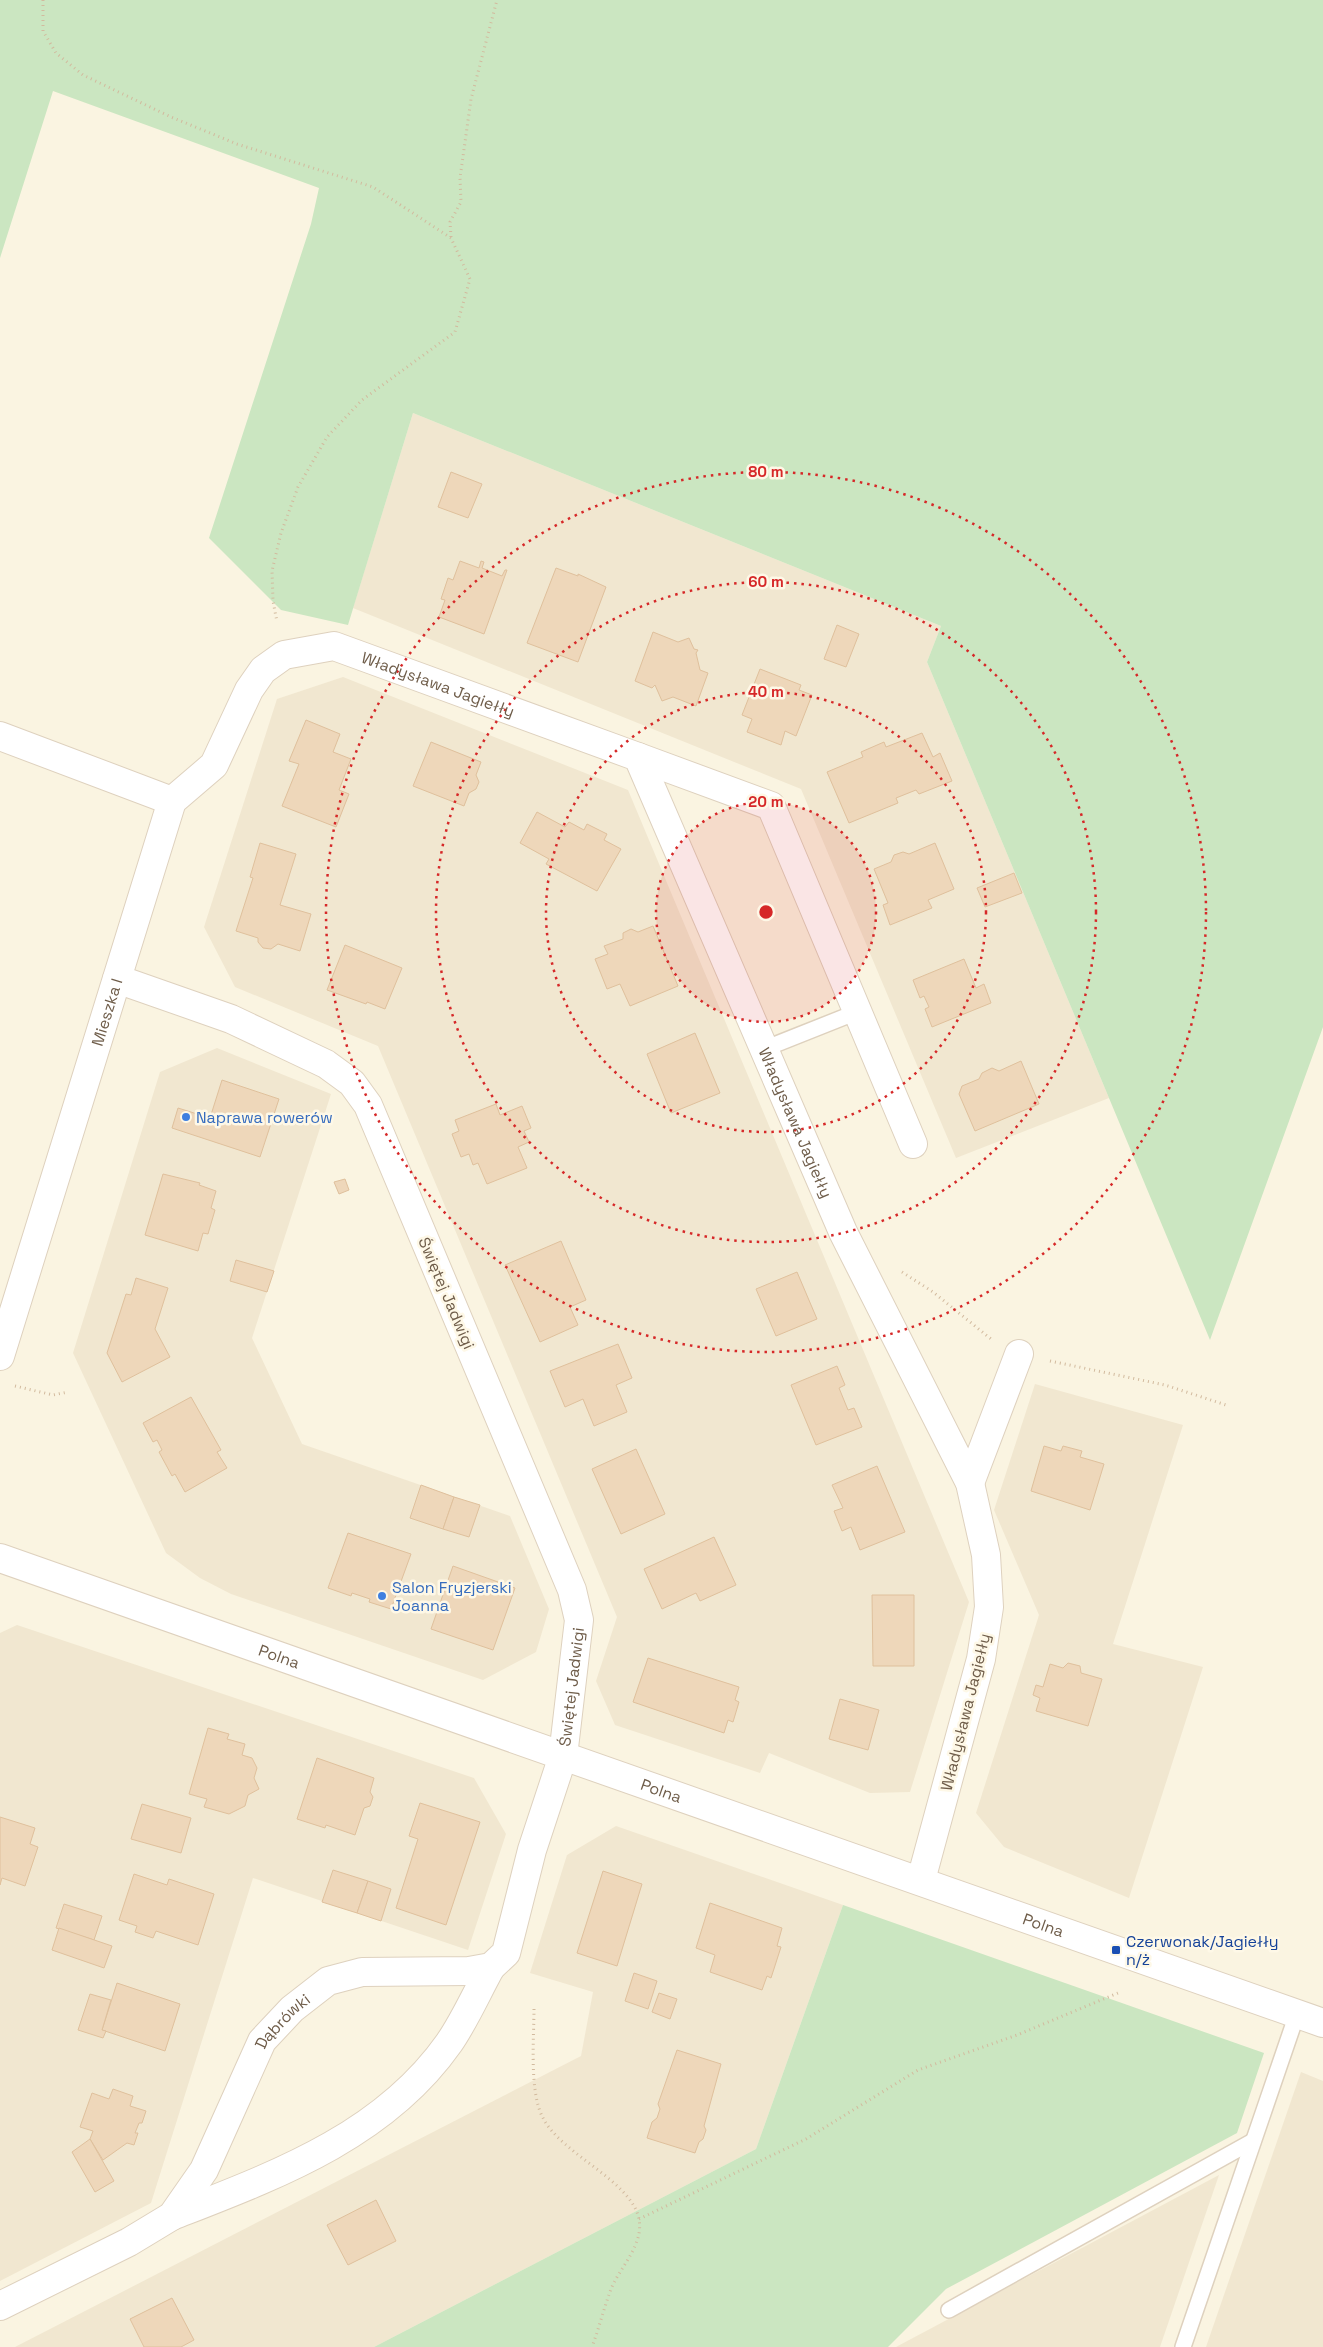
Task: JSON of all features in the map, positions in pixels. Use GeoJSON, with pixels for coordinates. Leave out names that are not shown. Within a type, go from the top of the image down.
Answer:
{"type":"FeatureCollection","features":[{"type":"Feature","properties":{"kind":"street","name":"Władysława Jagiełły"},"geometry":{"type":"LineString","coordinates":[[172,801],[214,765],[249,690],[263,670],[284,654],[334,646],[771,806],[913,1144]]}},
{"type":"Feature","properties":{"kind":"street"},"geometry":{"type":"LineString","coordinates":[[0,736],[172,801]]}},
{"type":"Feature","properties":{"kind":"street","name":"Władysława Jagiełły"},"geometry":{"type":"LineString","coordinates":[[638,757],[843,1232],[970,1483],[986,1555],[989,1607],[981,1659],[921,1880]]}},
{"type":"Feature","properties":{"kind":"street","name":"Mieszka I"},"geometry":{"type":"LineString","coordinates":[[0,1356],[172,801]]}},
{"type":"Feature","properties":{"kind":"street","name":"Świętej Jadwigi"},"geometry":{"type":"LineString","coordinates":[[117,979],[231,1019],[326,1064],[352,1083],[368,1105],[572,1590],[579,1620],[563,1756]]}},
{"type":"Feature","properties":{"kind":"street"},"geometry":{"type":"LineString","coordinates":[[970,1483],[1018,1354]]}},
{"type":"Feature","properties":{"kind":"street","name":"Polna"},"geometry":{"type":"LineString","coordinates":[[0,1558],[921,1880],[1323,2023]]}},
{"type":"Feature","properties":{"kind":"street","name":"Dąbrówki"},"geometry":{"type":"LineString","coordinates":[[0,2306],[129,2242],[172,2216],[278,2174],[348,2137],[402,2097],[449,2043],[491,1967],[506,1953],[532,1850],[563,1756]]}},
{"type":"Feature","properties":{"kind":"street","name":"Dąbrówki"},"geometry":{"type":"LineString","coordinates":[[172,2216],[204,2170],[262,2041],[292,2009],[328,1981],[362,1972],[469,1971],[491,1967]]}},
{"type":"Feature","properties":{"kind":"lane"},"geometry":{"type":"LineString","coordinates":[[764,1049],[858,1012]]}},
{"type":"Feature","properties":{"kind":"lane"},"geometry":{"type":"LineString","coordinates":[[1183,2347],[1297,2014]]}},
{"type":"Feature","properties":{"kind":"lane"},"geometry":{"type":"LineString","coordinates":[[949,2310],[1253,2141]]}},
{"type":"Feature","properties":{"kind":"path"},"geometry":{"type":"LineString","coordinates":[[43,0],[43,31],[56,53],[83,75],[171,117],[237,144],[373,187],[451,238]]}},
{"type":"Feature","properties":{"kind":"path"},"geometry":{"type":"LineString","coordinates":[[284,654],[273,601],[272,571],[281,533],[298,487],[327,437],[362,400],[455,332],[470,279],[451,238],[450,222],[461,202],[460,178],[471,99],[497,0]]}},
{"type":"Feature","properties":{"kind":"path"},"geometry":{"type":"LineString","coordinates":[[9,1384],[53,1395],[68,1392]]}},
{"type":"Feature","properties":{"kind":"path"},"geometry":{"type":"LineString","coordinates":[[638,2219],[806,2138],[918,2070],[1017,2035],[1118,1993]]}},
{"type":"Feature","properties":{"kind":"path"},"geometry":{"type":"LineString","coordinates":[[534,2009],[533,2079],[542,2118],[558,2138],[626,2194],[638,2219],[637,2242],[612,2288],[592,2347]]}},
{"type":"Feature","properties":{"kind":"shaded area"},"geometry":{"type":"Polygon","coordinates":[[[413,413],[941,626],[927,662],[1109,1098],[956,1158],[801,789],[353,608],[413,413]]]}},
{"type":"Feature","properties":{"kind":"shaded area"},"geometry":{"type":"Polygon","coordinates":[[[343,677],[628,790],[969,1602],[910,1792],[870,1793],[769,1753],[760,1773],[615,1725],[596,1681],[617,1617],[378,1046],[235,987],[204,927],[277,699],[343,677]]]}},
{"type":"Feature","properties":{"kind":"shaded area"},"geometry":{"type":"Polygon","coordinates":[[[217,1048],[331,1094],[252,1338],[302,1444],[510,1516],[549,1609],[536,1652],[483,1680],[231,1594],[200,1578],[166,1553],[73,1353],[160,1072],[217,1048]]]}},
{"type":"Feature","properties":{"kind":"shaded area"},"geometry":{"type":"Polygon","coordinates":[[[1035,1384],[1183,1425],[1113,1644],[1203,1667],[1129,1898],[1004,1847],[976,1813],[1039,1615],[994,1510],[1035,1384]]]}},
{"type":"Feature","properties":{"kind":"shaded area"},"geometry":{"type":"Polygon","coordinates":[[[17,1625],[474,1778],[506,1834],[468,1950],[253,1878],[151,2203],[0,2281],[0,1633],[17,1625]]]}},
{"type":"Feature","properties":{"kind":"shaded area"},"geometry":{"type":"Polygon","coordinates":[[[616,1826],[843,1905],[756,2149],[374,2347],[15,2347],[581,2056],[593,1992],[530,1973],[567,1855],[616,1826]]]}},
{"type":"Feature","properties":{"kind":"shaded area"},"geometry":{"type":"Polygon","coordinates":[[[1301,2072],[1323,2081],[1323,2347],[1206,2347],[1301,2072]]]}},
{"type":"Feature","properties":{"kind":"shaded area"},"geometry":{"type":"Polygon","coordinates":[[[1219,2175],[1160,2347],[896,2347],[1219,2175]]]}},
{"type":"Feature","properties":{"kind":"green space"},"geometry":{"type":"Polygon","coordinates":[[[0,0],[1323,0],[1323,1027],[1210,1340],[927,662],[941,626],[413,413],[348,625],[281,610],[209,538],[311,224],[319,188],[53,91],[0,258],[0,0]]]}},
{"type":"Feature","properties":{"kind":"green space"},"geometry":{"type":"Polygon","coordinates":[[[843,1905],[1264,2053],[1237,2133],[946,2289],[888,2347],[374,2347],[756,2149],[843,1905]]]}},
{"type":"Feature","properties":{"kind":"building"},"geometry":{"type":"Polygon","coordinates":[[[451,472],[482,484],[468,518],[438,507],[451,472]]]}},
{"type":"Feature","properties":{"kind":"building"},"geometry":{"type":"Polygon","coordinates":[[[460,561],[479,568],[481,561],[484,562],[482,568],[502,576],[505,570],[507,570],[484,634],[439,617],[445,600],[441,599],[448,578],[453,580],[460,561]]]}},
{"type":"Feature","properties":{"kind":"building"},"geometry":{"type":"Polygon","coordinates":[[[556,568],[578,576],[578,574],[606,587],[578,662],[527,643],[556,568]]]}},
{"type":"Feature","properties":{"kind":"building"},"geometry":{"type":"Polygon","coordinates":[[[837,625],[859,634],[846,667],[824,659],[837,625]]]}},
{"type":"Feature","properties":{"kind":"building"},"geometry":{"type":"Polygon","coordinates":[[[653,632],[678,642],[689,638],[694,649],[698,650],[696,653],[700,670],[708,673],[696,706],[673,697],[662,701],[655,685],[652,688],[635,681],[653,632]]]}},
{"type":"Feature","properties":{"kind":"building"},"geometry":{"type":"Polygon","coordinates":[[[760,669],[801,685],[799,690],[812,695],[796,736],[785,731],[781,745],[747,732],[752,719],[742,715],[760,669]]]}},
{"type":"Feature","properties":{"kind":"building"},"geometry":{"type":"Polygon","coordinates":[[[306,720],[340,734],[333,752],[351,759],[339,790],[349,794],[336,827],[282,806],[299,764],[289,761],[306,720]]]}},
{"type":"Feature","properties":{"kind":"building"},"geometry":{"type":"Polygon","coordinates":[[[922,733],[933,757],[940,753],[952,781],[919,794],[916,790],[896,798],[898,803],[849,823],[827,772],[863,757],[861,752],[884,742],[886,747],[922,733]]]}},
{"type":"Feature","properties":{"kind":"building"},"geometry":{"type":"Polygon","coordinates":[[[431,742],[481,762],[476,775],[479,782],[476,789],[469,793],[464,806],[413,786],[431,742]]]}},
{"type":"Feature","properties":{"kind":"building"},"geometry":{"type":"Polygon","coordinates":[[[537,812],[565,827],[569,822],[584,830],[587,824],[607,834],[604,840],[621,849],[597,891],[546,864],[549,859],[520,843],[537,812]]]}},
{"type":"Feature","properties":{"kind":"building"},"geometry":{"type":"Polygon","coordinates":[[[260,843],[296,854],[280,905],[311,914],[300,951],[278,944],[271,949],[263,948],[258,942],[258,938],[236,931],[253,878],[250,877],[260,843]]]}},
{"type":"Feature","properties":{"kind":"building"},"geometry":{"type":"Polygon","coordinates":[[[935,843],[954,889],[928,900],[932,908],[890,925],[883,905],[888,903],[874,869],[891,862],[894,855],[903,852],[909,854],[935,843]]]}},
{"type":"Feature","properties":{"kind":"building"},"geometry":{"type":"Polygon","coordinates":[[[1014,873],[1022,893],[985,907],[977,888],[1014,873]]]}},
{"type":"Feature","properties":{"kind":"building"},"geometry":{"type":"Polygon","coordinates":[[[653,926],[678,986],[630,1006],[620,984],[607,989],[595,959],[608,954],[604,946],[623,939],[623,933],[631,929],[638,932],[653,926]]]}},
{"type":"Feature","properties":{"kind":"building"},"geometry":{"type":"Polygon","coordinates":[[[345,945],[402,968],[385,1009],[327,990],[345,945]]]}},
{"type":"Feature","properties":{"kind":"building"},"geometry":{"type":"Polygon","coordinates":[[[964,959],[976,988],[984,984],[991,1003],[932,1027],[925,1009],[929,1007],[924,996],[920,998],[913,980],[964,959]]]}},
{"type":"Feature","properties":{"kind":"building"},"geometry":{"type":"Polygon","coordinates":[[[695,1033],[720,1093],[671,1113],[647,1054],[695,1033]]]}},
{"type":"Feature","properties":{"kind":"building"},"geometry":{"type":"Polygon","coordinates":[[[1021,1061],[1039,1104],[975,1131],[959,1094],[962,1086],[979,1079],[982,1073],[992,1068],[999,1071],[1021,1061]]]}},
{"type":"Feature","properties":{"kind":"building"},"geometry":{"type":"Polygon","coordinates":[[[222,1080],[279,1099],[260,1157],[172,1128],[178,1108],[210,1118],[222,1080]]]}},
{"type":"Feature","properties":{"kind":"building"},"geometry":{"type":"Polygon","coordinates":[[[496,1104],[500,1115],[522,1106],[531,1128],[524,1131],[529,1142],[518,1147],[527,1168],[487,1184],[478,1163],[473,1165],[469,1154],[461,1157],[452,1134],[459,1131],[455,1120],[496,1104]]]}},
{"type":"Feature","properties":{"kind":"building"},"geometry":{"type":"Polygon","coordinates":[[[163,1174],[200,1183],[199,1185],[216,1191],[211,1208],[215,1210],[208,1234],[203,1233],[198,1251],[145,1235],[163,1174]]]}},
{"type":"Feature","properties":{"kind":"building"},"geometry":{"type":"Polygon","coordinates":[[[345,1179],[349,1190],[339,1194],[334,1182],[345,1179]]]}},
{"type":"Feature","properties":{"kind":"building"},"geometry":{"type":"Polygon","coordinates":[[[561,1241],[586,1300],[570,1307],[578,1325],[540,1342],[505,1265],[561,1241]]]}},
{"type":"Feature","properties":{"kind":"building"},"geometry":{"type":"Polygon","coordinates":[[[236,1260],[274,1271],[267,1292],[230,1281],[236,1260]]]}},
{"type":"Feature","properties":{"kind":"building"},"geometry":{"type":"Polygon","coordinates":[[[797,1272],[817,1319],[776,1336],[756,1289],[797,1272]]]}},
{"type":"Feature","properties":{"kind":"building"},"geometry":{"type":"Polygon","coordinates":[[[136,1278],[168,1288],[155,1329],[170,1357],[122,1382],[107,1353],[126,1294],[131,1295],[136,1278]]]}},
{"type":"Feature","properties":{"kind":"building"},"geometry":{"type":"Polygon","coordinates":[[[618,1344],[632,1378],[616,1385],[627,1412],[594,1426],[583,1399],[565,1407],[550,1371],[618,1344]]]}},
{"type":"Feature","properties":{"kind":"building"},"geometry":{"type":"Polygon","coordinates":[[[837,1366],[845,1385],[839,1388],[848,1410],[854,1408],[862,1427],[816,1445],[791,1385],[837,1366]]]}},
{"type":"Feature","properties":{"kind":"building"},"geometry":{"type":"Polygon","coordinates":[[[191,1397],[221,1450],[217,1452],[227,1468],[185,1492],[175,1474],[172,1476],[159,1452],[162,1450],[157,1440],[153,1442],[143,1423],[191,1397]]]}},
{"type":"Feature","properties":{"kind":"building"},"geometry":{"type":"Polygon","coordinates":[[[1044,1446],[1061,1451],[1063,1446],[1082,1451],[1080,1457],[1104,1464],[1090,1510],[1031,1491],[1044,1446]]]}},
{"type":"Feature","properties":{"kind":"building"},"geometry":{"type":"Polygon","coordinates":[[[636,1449],[665,1514],[621,1534],[592,1469],[636,1449]]]}},
{"type":"Feature","properties":{"kind":"building"},"geometry":{"type":"Polygon","coordinates":[[[877,1466],[905,1532],[860,1550],[851,1527],[842,1531],[834,1511],[843,1508],[832,1485],[877,1466]]]}},
{"type":"Feature","properties":{"kind":"building"},"geometry":{"type":"Polygon","coordinates":[[[421,1485],[454,1497],[443,1529],[410,1518],[421,1485]]]}},
{"type":"Feature","properties":{"kind":"building"},"geometry":{"type":"Polygon","coordinates":[[[454,1497],[480,1505],[469,1537],[443,1529],[454,1497]]]}},
{"type":"Feature","properties":{"kind":"building"},"geometry":{"type":"Polygon","coordinates":[[[348,1533],[411,1554],[391,1609],[369,1602],[370,1599],[352,1593],[351,1596],[328,1588],[348,1533]]]}},
{"type":"Feature","properties":{"kind":"building"},"geometry":{"type":"Polygon","coordinates":[[[714,1537],[736,1585],[700,1601],[696,1593],[662,1609],[644,1569],[714,1537]]]}},
{"type":"Feature","properties":{"kind":"building"},"geometry":{"type":"Polygon","coordinates":[[[453,1566],[515,1588],[493,1650],[431,1629],[453,1566]]]}},
{"type":"Feature","properties":{"kind":"building"},"geometry":{"type":"Polygon","coordinates":[[[872,1595],[914,1595],[914,1666],[873,1666],[872,1595]]]}},
{"type":"Feature","properties":{"kind":"building"},"geometry":{"type":"Polygon","coordinates":[[[648,1658],[739,1687],[735,1700],[739,1702],[733,1722],[728,1720],[724,1733],[633,1702],[648,1658]]]}},
{"type":"Feature","properties":{"kind":"building"},"geometry":{"type":"Polygon","coordinates":[[[1068,1663],[1080,1666],[1081,1673],[1102,1679],[1088,1726],[1036,1711],[1040,1698],[1033,1695],[1036,1685],[1043,1687],[1050,1664],[1063,1668],[1068,1663]]]}},
{"type":"Feature","properties":{"kind":"building"},"geometry":{"type":"Polygon","coordinates":[[[840,1699],[879,1710],[868,1750],[829,1739],[840,1699]]]}},
{"type":"Feature","properties":{"kind":"building"},"geometry":{"type":"Polygon","coordinates":[[[208,1728],[229,1734],[227,1739],[245,1744],[242,1755],[252,1758],[257,1768],[254,1778],[259,1789],[248,1795],[245,1806],[229,1814],[204,1807],[207,1799],[189,1794],[208,1728]]]}},
{"type":"Feature","properties":{"kind":"building"},"geometry":{"type":"Polygon","coordinates":[[[317,1758],[374,1778],[370,1792],[373,1797],[370,1806],[364,1808],[355,1835],[326,1825],[325,1828],[297,1819],[317,1758]]]}},
{"type":"Feature","properties":{"kind":"building"},"geometry":{"type":"Polygon","coordinates":[[[420,1803],[480,1822],[446,1925],[396,1908],[418,1839],[409,1836],[420,1803]]]}},
{"type":"Feature","properties":{"kind":"building"},"geometry":{"type":"Polygon","coordinates":[[[142,1804],[191,1818],[181,1853],[131,1839],[142,1804]]]}},
{"type":"Feature","properties":{"kind":"building"},"geometry":{"type":"Polygon","coordinates":[[[0,1817],[35,1828],[30,1844],[38,1847],[25,1886],[2,1878],[0,1885],[0,1817]]]}},
{"type":"Feature","properties":{"kind":"building"},"geometry":{"type":"Polygon","coordinates":[[[333,1870],[368,1881],[357,1913],[322,1902],[333,1870]]]}},
{"type":"Feature","properties":{"kind":"building"},"geometry":{"type":"Polygon","coordinates":[[[603,1871],[642,1884],[617,1966],[577,1953],[603,1871]]]}},
{"type":"Feature","properties":{"kind":"building"},"geometry":{"type":"Polygon","coordinates":[[[134,1874],[167,1885],[169,1879],[214,1894],[198,1945],[156,1931],[153,1938],[135,1932],[137,1926],[119,1920],[134,1874]]]}},
{"type":"Feature","properties":{"kind":"building"},"geometry":{"type":"Polygon","coordinates":[[[368,1881],[391,1889],[381,1921],[357,1913],[368,1881]]]}},
{"type":"Feature","properties":{"kind":"building"},"geometry":{"type":"Polygon","coordinates":[[[710,1903],[782,1928],[777,1946],[781,1947],[771,1978],[767,1976],[762,1990],[710,1972],[715,1955],[696,1948],[710,1903]]]}},
{"type":"Feature","properties":{"kind":"building"},"geometry":{"type":"Polygon","coordinates":[[[64,1904],[102,1916],[94,1940],[56,1928],[64,1904]]]}},
{"type":"Feature","properties":{"kind":"building"},"geometry":{"type":"Polygon","coordinates":[[[59,1928],[112,1946],[104,1968],[52,1950],[59,1928]]]}},
{"type":"Feature","properties":{"kind":"building"},"geometry":{"type":"Polygon","coordinates":[[[634,1973],[657,1981],[648,2009],[625,2001],[634,1973]]]}},
{"type":"Feature","properties":{"kind":"building"},"geometry":{"type":"Polygon","coordinates":[[[117,1983],[180,2004],[165,2051],[102,2030],[117,1983]]]}},
{"type":"Feature","properties":{"kind":"building"},"geometry":{"type":"Polygon","coordinates":[[[659,1993],[677,1999],[670,2019],[652,2012],[659,1993]]]}},
{"type":"Feature","properties":{"kind":"building"},"geometry":{"type":"Polygon","coordinates":[[[90,1994],[111,2000],[102,2030],[106,2031],[103,2038],[78,2030],[90,1994]]]}},
{"type":"Feature","properties":{"kind":"building"},"geometry":{"type":"Polygon","coordinates":[[[677,2050],[721,2064],[704,2126],[706,2130],[695,2153],[647,2138],[652,2122],[657,2118],[660,2109],[658,2104],[677,2050]]]}},
{"type":"Feature","properties":{"kind":"building"},"geometry":{"type":"Polygon","coordinates":[[[113,2089],[133,2096],[130,2106],[146,2111],[142,2123],[139,2123],[135,2133],[138,2133],[134,2145],[127,2143],[103,2160],[90,2139],[93,2131],[80,2127],[92,2093],[109,2099],[113,2089]]]}},
{"type":"Feature","properties":{"kind":"building"},"geometry":{"type":"Polygon","coordinates":[[[90,2139],[114,2181],[95,2192],[72,2152],[90,2139]]]}},
{"type":"Feature","properties":{"kind":"building"},"geometry":{"type":"Polygon","coordinates":[[[376,2200],[396,2241],[348,2265],[327,2225],[376,2200]]]}},
{"type":"Feature","properties":{"kind":"building"},"geometry":{"type":"Polygon","coordinates":[[[172,2298],[194,2340],[181,2347],[144,2347],[130,2319],[172,2298]]]}},
{"type":"Feature","properties":{"kind":"place","name":"Naprawa rowerów"},"geometry":{"type":"Point","coordinates":[186,1117]}},
{"type":"Feature","properties":{"kind":"place","name":"Salon Fryzjerski Joanna"},"geometry":{"type":"Point","coordinates":[382,1596]}},
{"type":"Feature","properties":{"kind":"place","name":"Czerwonak/Jagiełły n/ż"},"geometry":{"type":"Point","coordinates":[1116,1950]}}]}
